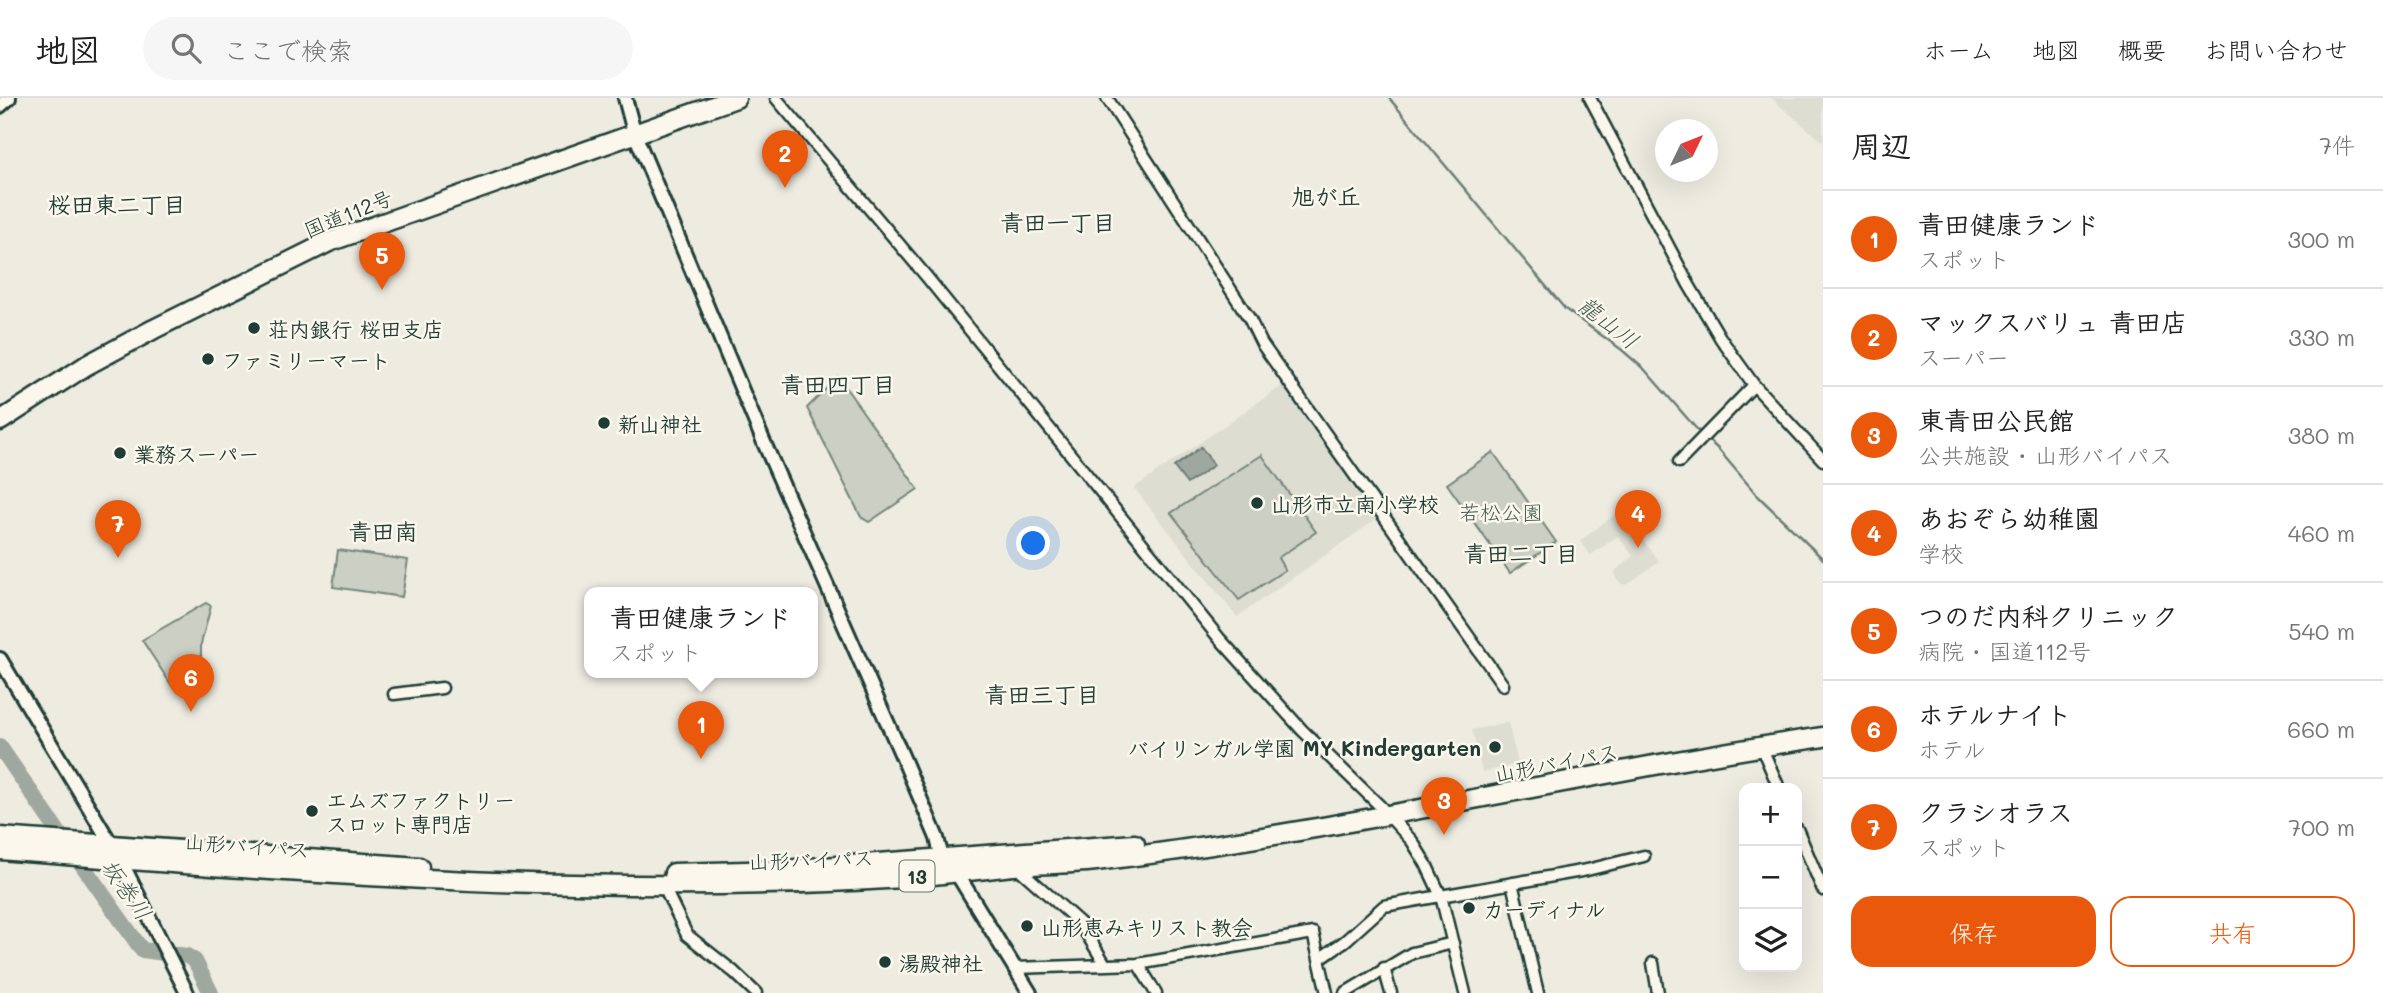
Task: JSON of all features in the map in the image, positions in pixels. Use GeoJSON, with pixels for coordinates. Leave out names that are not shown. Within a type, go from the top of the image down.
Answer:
{"type":"FeatureCollection","features":[{"type":"Feature","properties":{"kind":"highway","name":"国道112号"},"geometry":{"type":"LineString","coordinates":[[0,421],[98,359],[329,242],[736,98]]}},
{"type":"Feature","properties":{"kind":"highway","name":"山形バイパス"},"geometry":{"type":"LineString","coordinates":[[0,837],[115,852],[459,881],[663,885],[850,880],[1094,861],[1195,848],[1823,725]]}},
{"type":"Feature","properties":{"kind":"highway","name":"山形バイパス"},"geometry":{"type":"LineString","coordinates":[[0,850],[115,852],[472,870],[619,873],[783,870],[1152,843],[1383,811],[1823,737]]}},
{"type":"Feature","properties":{"kind":"street"},"geometry":{"type":"LineString","coordinates":[[0,106],[9,98]]}},
{"type":"Feature","properties":{"kind":"street"},"geometry":{"type":"LineString","coordinates":[[625,98],[634,132],[765,445],[937,838],[942,858],[956,872],[1030,993]]}},
{"type":"Feature","properties":{"kind":"street"},"geometry":{"type":"LineString","coordinates":[[776,98],[926,276],[1219,638],[1302,730],[1412,841],[1441,896],[1465,993]]}},
{"type":"Feature","properties":{"kind":"street"},"geometry":{"type":"LineString","coordinates":[[1107,98],[1284,375],[1503,685]]}},
{"type":"Feature","properties":{"kind":"street"},"geometry":{"type":"LineString","coordinates":[[1590,98],[1689,285],[1721,339],[1754,385],[1823,460]]}},
{"type":"Feature","properties":{"kind":"street"},"geometry":{"type":"LineString","coordinates":[[1679,462],[1754,385]]}},
{"type":"Feature","properties":{"kind":"street"},"geometry":{"type":"LineString","coordinates":[[0,659],[115,852],[187,993]]}},
{"type":"Feature","properties":{"kind":"street"},"geometry":{"type":"LineString","coordinates":[[394,694],[442,688]]}},
{"type":"Feature","properties":{"kind":"street"},"geometry":{"type":"LineString","coordinates":[[1761,746],[1777,783]]}},
{"type":"Feature","properties":{"kind":"street"},"geometry":{"type":"LineString","coordinates":[[1802,841],[1823,890]]}},
{"type":"Feature","properties":{"kind":"street"},"geometry":{"type":"LineString","coordinates":[[1319,959],[1345,941],[1384,906],[1587,870],[1644,856]]}},
{"type":"Feature","properties":{"kind":"street"},"geometry":{"type":"LineString","coordinates":[[1016,866],[1080,923],[1105,964]]}},
{"type":"Feature","properties":{"kind":"street"},"geometry":{"type":"LineString","coordinates":[[1512,883],[1538,993]]}},
{"type":"Feature","properties":{"kind":"street"},"geometry":{"type":"LineString","coordinates":[[663,885],[687,935],[756,993]]}},
{"type":"Feature","properties":{"kind":"street"},"geometry":{"type":"LineString","coordinates":[[1014,968],[1138,964],[1314,933],[1327,993]]}},
{"type":"Feature","properties":{"kind":"street"},"geometry":{"type":"LineString","coordinates":[[1345,993],[1412,953],[1453,943]]}},
{"type":"Feature","properties":{"kind":"street"},"geometry":{"type":"LineString","coordinates":[[1653,963],[1658,993]]}},
{"type":"Feature","properties":{"kind":"street"},"geometry":{"type":"LineString","coordinates":[[1138,964],[1156,993]]}},
{"type":"Feature","properties":{"kind":"street"},"geometry":{"type":"LineString","coordinates":[[1384,968],[1391,993]]}},
{"type":"Feature","properties":{"kind":"shaded area"},"geometry":{"type":"Polygon","coordinates":[[[1771,98],[1823,98],[1823,142],[1771,98]]]}},
{"type":"Feature","properties":{"kind":"shaded area","name":"山形市立南小学校"},"geometry":{"type":"Polygon","coordinates":[[[1283,385],[1378,518],[1237,617],[1134,488],[1283,385]]]}},
{"type":"Feature","properties":{"kind":"shaded area"},"geometry":{"type":"Polygon","coordinates":[[[1201,447],[1214,465],[1187,484],[1174,467],[1201,447]]]}},
{"type":"Feature","properties":{"kind":"shaded area"},"geometry":{"type":"Polygon","coordinates":[[[1618,512],[1623,513],[1659,561],[1623,585],[1616,579],[1615,571],[1633,556],[1618,536],[1591,555],[1580,541],[1618,512]]]}},
{"type":"Feature","properties":{"kind":"shaded area","name":"バイリンガル学園 MY Kindergarten"},"geometry":{"type":"Polygon","coordinates":[[[1508,722],[1518,764],[1482,772],[1472,730],[1508,722]]]}},
{"type":"Feature","properties":{"kind":"green space"},"geometry":{"type":"Polygon","coordinates":[[[838,377],[918,489],[869,522],[861,517],[807,408],[838,377]]]}},
{"type":"Feature","properties":{"kind":"green space","name":"若松公園"},"geometry":{"type":"Polygon","coordinates":[[[1493,452],[1556,542],[1510,573],[1447,484],[1493,452]]]}},
{"type":"Feature","properties":{"kind":"green space"},"geometry":{"type":"Polygon","coordinates":[[[1262,455],[1316,532],[1278,558],[1285,570],[1239,600],[1171,513],[1262,455]]]}},
{"type":"Feature","properties":{"kind":"green space"},"geometry":{"type":"Polygon","coordinates":[[[338,550],[408,560],[402,597],[333,587],[338,550]]]}},
{"type":"Feature","properties":{"kind":"green space"},"geometry":{"type":"Polygon","coordinates":[[[206,603],[211,606],[201,644],[201,669],[172,686],[142,640],[206,603]]]}},
{"type":"Feature","properties":{"kind":"waterway","name":"龍山川"},"geometry":{"type":"LineString","coordinates":[[1389,98],[1565,309],[1645,370],[1701,434]]}},
{"type":"Feature","properties":{"kind":"waterway","name":"龍山川"},"geometry":{"type":"LineString","coordinates":[[1706,438],[1757,495],[1823,559]]}},
{"type":"Feature","properties":{"kind":"waterway","name":"坂巻川"},"geometry":{"type":"LineString","coordinates":[[0,747],[59,833]]}},
{"type":"Feature","properties":{"kind":"waterway","name":"坂巻川"},"geometry":{"type":"LineString","coordinates":[[71,849],[142,950],[187,956],[195,961],[211,993]]}},
{"type":"Feature","properties":{"kind":"place","name":"マックスバリュ 青田店"},"geometry":{"type":"Point","coordinates":[785,188]}},
{"type":"Feature","properties":{"kind":"place","name":"つのだ内科クリニック"},"geometry":{"type":"Point","coordinates":[382,290]}},
{"type":"Feature","properties":{"kind":"place","name":"荘内銀行 桜田支店"},"geometry":{"type":"Point","coordinates":[254,328]}},
{"type":"Feature","properties":{"kind":"place","name":"ファミリーマート"},"geometry":{"type":"Point","coordinates":[208,359]}},
{"type":"Feature","properties":{"kind":"place","name":"新山神社"},"geometry":{"type":"Point","coordinates":[604,423]}},
{"type":"Feature","properties":{"kind":"place","name":"業務スーパー"},"geometry":{"type":"Point","coordinates":[120,453]}},
{"type":"Feature","properties":{"kind":"place","name":"山形市立南小学校"},"geometry":{"type":"Point","coordinates":[1257,503]}},
{"type":"Feature","properties":{"kind":"place","name":"あおぞら幼稚園"},"geometry":{"type":"Point","coordinates":[1638,548]}},
{"type":"Feature","properties":{"kind":"place","name":"クラシオラス"},"geometry":{"type":"Point","coordinates":[118,558]}},
{"type":"Feature","properties":{"kind":"place","name":"ホテルナイト"},"geometry":{"type":"Point","coordinates":[191,712]}},
{"type":"Feature","properties":{"kind":"place","name":"バイリンガル学園 MY Kindergarten"},"geometry":{"type":"Point","coordinates":[1495,747]}},
{"type":"Feature","properties":{"kind":"place","name":"青田健康ランド"},"geometry":{"type":"Point","coordinates":[701,759]}},
{"type":"Feature","properties":{"kind":"place","name":"エムズファクトリー スロット専門店"},"geometry":{"type":"Point","coordinates":[312,811]}},
{"type":"Feature","properties":{"kind":"place","name":"東青田公民館"},"geometry":{"type":"Point","coordinates":[1444,835]}},
{"type":"Feature","properties":{"kind":"place","name":"カーディナル"},"geometry":{"type":"Point","coordinates":[1469,908]}},
{"type":"Feature","properties":{"kind":"place","name":"山形恵みキリスト教会"},"geometry":{"type":"Point","coordinates":[1027,926]}},
{"type":"Feature","properties":{"kind":"place","name":"湯殿神社"},"geometry":{"type":"Point","coordinates":[885,962]}},
{"type":"Feature","properties":{"kind":"district","name":"旭が丘"},"geometry":{"type":"Point","coordinates":[1326,196]}},
{"type":"Feature","properties":{"kind":"district","name":"桜田東二丁目"},"geometry":{"type":"Point","coordinates":[117,204]}},
{"type":"Feature","properties":{"kind":"district","name":"青田一丁目"},"geometry":{"type":"Point","coordinates":[1058,222]}},
{"type":"Feature","properties":{"kind":"district","name":"青田四丁目"},"geometry":{"type":"Point","coordinates":[838,384]}},
{"type":"Feature","properties":{"kind":"district","name":"青田南"},"geometry":{"type":"Point","coordinates":[383,531]}},
{"type":"Feature","properties":{"kind":"district","name":"青田二丁目"},"geometry":{"type":"Point","coordinates":[1521,553]}},
{"type":"Feature","properties":{"kind":"district","name":"青田三丁目"},"geometry":{"type":"Point","coordinates":[1042,694]}}]}
